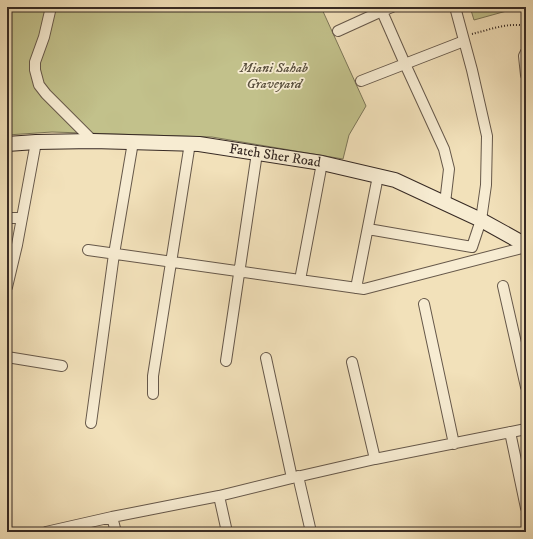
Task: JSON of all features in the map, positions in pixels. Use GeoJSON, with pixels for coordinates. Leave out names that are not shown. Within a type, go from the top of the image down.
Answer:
{"type":"FeatureCollection","features":[{"type":"Feature","properties":{"kind":"street"},"geometry":{"type":"LineString","coordinates":[[51,7],[44,37],[35,62],[35,70],[39,85],[46,94],[93,141]]}},
{"type":"Feature","properties":{"kind":"street"},"geometry":{"type":"LineString","coordinates":[[338,31],[381,9],[392,7]]}},
{"type":"Feature","properties":{"kind":"street"},"geometry":{"type":"LineString","coordinates":[[368,229],[472,247],[481,220],[486,185],[486,136],[472,70],[455,7]]}},
{"type":"Feature","properties":{"kind":"street"},"geometry":{"type":"LineString","coordinates":[[381,9],[444,149],[449,169],[445,204]]}},
{"type":"Feature","properties":{"kind":"street"},"geometry":{"type":"LineString","coordinates":[[360,81],[405,64],[464,38]]}},
{"type":"Feature","properties":{"kind":"street"},"geometry":{"type":"LineString","coordinates":[[526,52],[524,56],[526,75]]}},
{"type":"Feature","properties":{"kind":"street","name":"Fateh Sher Road"},"geometry":{"type":"LineString","coordinates":[[7,144],[93,141],[190,143],[322,163],[395,180],[481,220],[526,246]]}},
{"type":"Feature","properties":{"kind":"street"},"geometry":{"type":"LineString","coordinates":[[7,283],[17,245],[36,142]]}},
{"type":"Feature","properties":{"kind":"street"},"geometry":{"type":"LineString","coordinates":[[91,423],[114,254],[133,142]]}},
{"type":"Feature","properties":{"kind":"street"},"geometry":{"type":"LineString","coordinates":[[153,394],[153,376],[190,143]]}},
{"type":"Feature","properties":{"kind":"street"},"geometry":{"type":"LineString","coordinates":[[226,361],[257,153]]}},
{"type":"Feature","properties":{"kind":"street"},"geometry":{"type":"LineString","coordinates":[[300,280],[322,163]]}},
{"type":"Feature","properties":{"kind":"street"},"geometry":{"type":"LineString","coordinates":[[356,288],[378,176]]}},
{"type":"Feature","properties":{"kind":"street"},"geometry":{"type":"LineString","coordinates":[[7,218],[22,218]]}},
{"type":"Feature","properties":{"kind":"street"},"geometry":{"type":"LineString","coordinates":[[88,250],[364,289],[526,246]]}},
{"type":"Feature","properties":{"kind":"street"},"geometry":{"type":"LineString","coordinates":[[503,286],[526,387]]}},
{"type":"Feature","properties":{"kind":"street"},"geometry":{"type":"LineString","coordinates":[[424,304],[454,444]]}},
{"type":"Feature","properties":{"kind":"street"},"geometry":{"type":"LineString","coordinates":[[7,357],[62,366]]}},
{"type":"Feature","properties":{"kind":"street"},"geometry":{"type":"LineString","coordinates":[[266,358],[295,477],[311,532]]}},
{"type":"Feature","properties":{"kind":"street"},"geometry":{"type":"LineString","coordinates":[[352,362],[375,459]]}},
{"type":"Feature","properties":{"kind":"street"},"geometry":{"type":"LineString","coordinates":[[46,532],[112,517],[219,496],[375,459],[526,429]]}},
{"type":"Feature","properties":{"kind":"street"},"geometry":{"type":"LineString","coordinates":[[510,432],[526,508]]}},
{"type":"Feature","properties":{"kind":"street"},"geometry":{"type":"LineString","coordinates":[[219,496],[226,532]]}},
{"type":"Feature","properties":{"kind":"street"},"geometry":{"type":"LineString","coordinates":[[112,517],[116,532]]}},
{"type":"Feature","properties":{"kind":"path"},"geometry":{"type":"LineString","coordinates":[[464,38],[511,25],[526,26]]}},
{"type":"Feature","properties":{"kind":"green space","name":"Miani Sahab Graveyard"},"geometry":{"type":"Polygon","coordinates":[[[7,7],[321,7],[366,106],[349,135],[343,159],[212,137],[52,132],[7,135],[7,7]]]}},
{"type":"Feature","properties":{"kind":"green space"},"geometry":{"type":"Polygon","coordinates":[[[470,7],[521,7],[474,20],[470,7]]]}}]}
